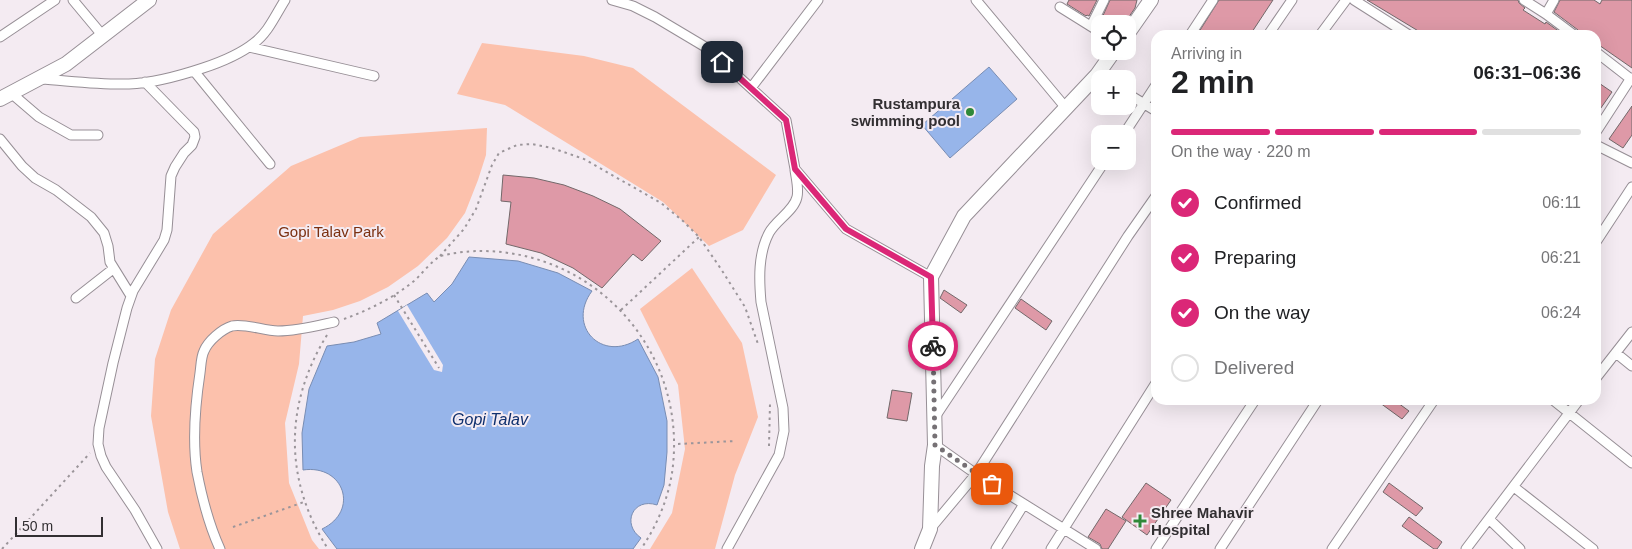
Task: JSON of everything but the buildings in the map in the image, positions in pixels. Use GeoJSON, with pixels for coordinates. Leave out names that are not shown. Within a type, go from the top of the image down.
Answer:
{"type":"FeatureCollection","features":[{"type":"Feature","properties":{"kind":"main road"},"geometry":{"type":"LineString","coordinates":[[6,96],[72,60],[149,0]]}},
{"type":"Feature","properties":{"kind":"main road"},"geometry":{"type":"LineString","coordinates":[[1136,21],[1151,0]]}},
{"type":"Feature","properties":{"kind":"main road"},"geometry":{"type":"LineString","coordinates":[[922,549],[930,529],[932,466],[935,445],[931,277],[964,216],[1066,108],[1091,85]]}},
{"type":"Feature","properties":{"kind":"street"},"geometry":{"type":"LineString","coordinates":[[0,37],[55,0]]}},
{"type":"Feature","properties":{"kind":"street"},"geometry":{"type":"LineString","coordinates":[[73,0],[103,36]]}},
{"type":"Feature","properties":{"kind":"street"},"geometry":{"type":"LineString","coordinates":[[38,79],[129,84],[179,76],[223,62],[256,42],[285,0]]}},
{"type":"Feature","properties":{"kind":"street"},"geometry":{"type":"LineString","coordinates":[[613,0],[633,6],[655,17],[707,48],[786,120],[795,169],[798,191],[797,199],[770,230],[762,248],[759,285],[783,408],[783,438],[779,454],[727,549]]}},
{"type":"Feature","properties":{"kind":"street"},"geometry":{"type":"LineString","coordinates":[[751,88],[818,0]]}},
{"type":"Feature","properties":{"kind":"street"},"geometry":{"type":"LineString","coordinates":[[1096,15],[1104,0]]}},
{"type":"Feature","properties":{"kind":"street"},"geometry":{"type":"LineString","coordinates":[[1193,30],[1213,0]]}},
{"type":"Feature","properties":{"kind":"street"},"geometry":{"type":"LineString","coordinates":[[1271,30],[1292,0]]}},
{"type":"Feature","properties":{"kind":"street"},"geometry":{"type":"LineString","coordinates":[[1324,30],[1346,0]]}},
{"type":"Feature","properties":{"kind":"street"},"geometry":{"type":"LineString","coordinates":[[1354,0],[1401,30]]}},
{"type":"Feature","properties":{"kind":"street"},"geometry":{"type":"LineString","coordinates":[[1524,0],[1567,30]]}},
{"type":"Feature","properties":{"kind":"street"},"geometry":{"type":"LineString","coordinates":[[1546,14],[1554,0]]}},
{"type":"Feature","properties":{"kind":"street"},"geometry":{"type":"LineString","coordinates":[[981,2],[1066,108]]}},
{"type":"Feature","properties":{"kind":"street"},"geometry":{"type":"LineString","coordinates":[[1060,7],[1091,26]]}},
{"type":"Feature","properties":{"kind":"street"},"geometry":{"type":"LineString","coordinates":[[249,47],[374,76]]}},
{"type":"Feature","properties":{"kind":"street"},"geometry":{"type":"LineString","coordinates":[[1601,56],[1631,79],[1601,124]]}},
{"type":"Feature","properties":{"kind":"street"},"geometry":{"type":"LineString","coordinates":[[194,71],[270,164]]}},
{"type":"Feature","properties":{"kind":"street"},"geometry":{"type":"LineString","coordinates":[[145,82],[194,132],[195,138],[171,176],[166,235],[131,296],[113,363],[99,428],[98,444],[106,468],[135,510],[157,549]]}},
{"type":"Feature","properties":{"kind":"street"},"geometry":{"type":"LineString","coordinates":[[1130,125],[1151,93]]}},
{"type":"Feature","properties":{"kind":"street"},"geometry":{"type":"LineString","coordinates":[[6,96],[71,135],[98,135]]}},
{"type":"Feature","properties":{"kind":"street"},"geometry":{"type":"LineString","coordinates":[[1136,99],[1151,108]]}},
{"type":"Feature","properties":{"kind":"street"},"geometry":{"type":"LineString","coordinates":[[0,139],[22,166],[35,178],[56,190],[91,217],[104,233],[113,269],[131,296]]}},
{"type":"Feature","properties":{"kind":"street"},"geometry":{"type":"LineString","coordinates":[[1601,147],[1632,163]]}},
{"type":"Feature","properties":{"kind":"street"},"geometry":{"type":"LineString","coordinates":[[795,169],[846,229],[931,277]]}},
{"type":"Feature","properties":{"kind":"street"},"geometry":{"type":"LineString","coordinates":[[934,417],[1100,170]]}},
{"type":"Feature","properties":{"kind":"street"},"geometry":{"type":"LineString","coordinates":[[1601,234],[1632,188]]}},
{"type":"Feature","properties":{"kind":"street"},"geometry":{"type":"LineString","coordinates":[[930,529],[976,474],[1151,203]]}},
{"type":"Feature","properties":{"kind":"street"},"geometry":{"type":"LineString","coordinates":[[76,298],[113,269]]}},
{"type":"Feature","properties":{"kind":"street"},"geometry":{"type":"LineString","coordinates":[[220,549],[206,508],[198,472],[194,440],[196,398],[204,351],[212,339],[223,330],[233,326],[276,331],[295,330],[334,322]]}},
{"type":"Feature","properties":{"kind":"street"},"geometry":{"type":"LineString","coordinates":[[1601,372],[1632,332]]}},
{"type":"Feature","properties":{"kind":"street"},"geometry":{"type":"LineString","coordinates":[[1616,353],[1632,366]]}},
{"type":"Feature","properties":{"kind":"street"},"geometry":{"type":"LineString","coordinates":[[1051,549],[1151,392]]}},
{"type":"Feature","properties":{"kind":"street"},"geometry":{"type":"LineString","coordinates":[[1156,549],[1252,405]]}},
{"type":"Feature","properties":{"kind":"street"},"geometry":{"type":"LineString","coordinates":[[1220,549],[1315,405]]}},
{"type":"Feature","properties":{"kind":"street"},"geometry":{"type":"LineString","coordinates":[[1332,549],[1431,405]]}},
{"type":"Feature","properties":{"kind":"street"},"geometry":{"type":"LineString","coordinates":[[1560,405],[1632,463]]}},
{"type":"Feature","properties":{"kind":"street"},"geometry":{"type":"LineString","coordinates":[[1466,549],[1490,520],[1576,405]]}},
{"type":"Feature","properties":{"kind":"street"},"geometry":{"type":"LineString","coordinates":[[935,445],[976,474],[1096,549]]}},
{"type":"Feature","properties":{"kind":"street"},"geometry":{"type":"LineString","coordinates":[[1514,487],[1593,549]]}},
{"type":"Feature","properties":{"kind":"street"},"geometry":{"type":"LineString","coordinates":[[996,549],[1024,504]]}},
{"type":"Feature","properties":{"kind":"street"},"geometry":{"type":"LineString","coordinates":[[1490,520],[1520,549]]}},
{"type":"Feature","properties":{"kind":"path"},"geometry":{"type":"LineString","coordinates":[[328,549],[304,502],[296,464],[295,424],[302,385],[318,349],[334,322],[360,313],[394,295],[415,280],[464,229],[476,208],[498,153],[517,146],[532,144],[552,148],[584,159],[661,203],[699,237],[721,269],[745,307],[759,346]]}},
{"type":"Feature","properties":{"kind":"path"},"geometry":{"type":"LineString","coordinates":[[621,310],[699,237]]}},
{"type":"Feature","properties":{"kind":"path"},"geometry":{"type":"LineString","coordinates":[[440,256],[479,251],[518,254],[556,266],[590,284],[621,310],[642,336],[658,366],[669,398],[674,432],[673,466],[666,499],[654,530],[641,549]]}},
{"type":"Feature","properties":{"kind":"path"},"geometry":{"type":"LineString","coordinates":[[394,295],[439,368]]}},
{"type":"Feature","properties":{"kind":"path"},"geometry":{"type":"LineString","coordinates":[[769,446],[770,400]]}},
{"type":"Feature","properties":{"kind":"path"},"geometry":{"type":"LineString","coordinates":[[678,444],[735,441]]}},
{"type":"Feature","properties":{"kind":"path"},"geometry":{"type":"LineString","coordinates":[[2,549],[98,444]]}},
{"type":"Feature","properties":{"kind":"path"},"geometry":{"type":"LineString","coordinates":[[233,527],[304,502]]}},
{"type":"Feature","properties":{"kind":"green space"},"geometry":{"type":"Polygon","coordinates":[[[482,43],[584,56],[633,68],[776,175],[743,230],[709,246],[663,202],[505,105],[457,94],[482,43]]]}},
{"type":"Feature","properties":{"kind":"green space","name":"Gopi Talav Park"},"geometry":{"type":"Polygon","coordinates":[[[487,128],[486,155],[478,180],[465,213],[447,238],[418,266],[388,287],[360,301],[333,310],[303,316],[299,364],[285,423],[289,483],[312,540],[319,549],[180,549],[168,512],[151,416],[155,359],[171,310],[213,234],[291,166],[360,137],[487,128]]]}},
{"type":"Feature","properties":{"kind":"green space"},"geometry":{"type":"Polygon","coordinates":[[[692,268],[742,343],[758,417],[735,475],[715,549],[650,549],[672,513],[685,449],[678,385],[640,309],[692,268]]]}},
{"type":"Feature","properties":{"kind":"water","name":"Rustampura swimming pool"},"geometry":{"type":"Polygon","coordinates":[[[989,67],[1017,99],[950,158],[922,125],[989,67]]]}},
{"type":"Feature","properties":{"kind":"water","name":"Gopi Talav"},"geometry":{"type":"Polygon","coordinates":[[[469,257],[518,261],[558,273],[592,291],[585,304],[583,317],[586,328],[592,337],[601,344],[612,347],[625,345],[638,339],[658,377],[667,421],[667,452],[664,485],[657,505],[642,505],[632,513],[632,526],[641,538],[633,549],[337,549],[322,529],[334,521],[341,511],[343,501],[342,490],[337,481],[329,474],[317,470],[303,470],[302,433],[309,389],[327,346],[354,342],[381,334],[377,323],[427,293],[434,302],[452,284],[469,257]]]}},
{"type":"Feature","properties":{"kind":"pier"},"geometry":{"type":"Polygon","coordinates":[[[407,305],[443,365],[442,372],[434,370],[398,311],[407,305]]]}},
{"type":"Feature","properties":{"kind":"way so far"},"geometry":{"type":"LineString","coordinates":[[933,346],[935,445],[992,484]]}},
{"type":"Feature","properties":{"kind":"place","name":"Rustampura swimming pool"},"geometry":{"type":"Point","coordinates":[970,112]}},
{"type":"Feature","properties":{"kind":"place","name":"Shree Mahavir Hospital"},"geometry":{"type":"Point","coordinates":[1140,521]}},
{"type":"Feature","properties":{"kind":"route"},"geometry":{"type":"LineString","coordinates":[[722,62],[786,120],[795,169],[846,229],[931,277],[933,346]]}}]}
